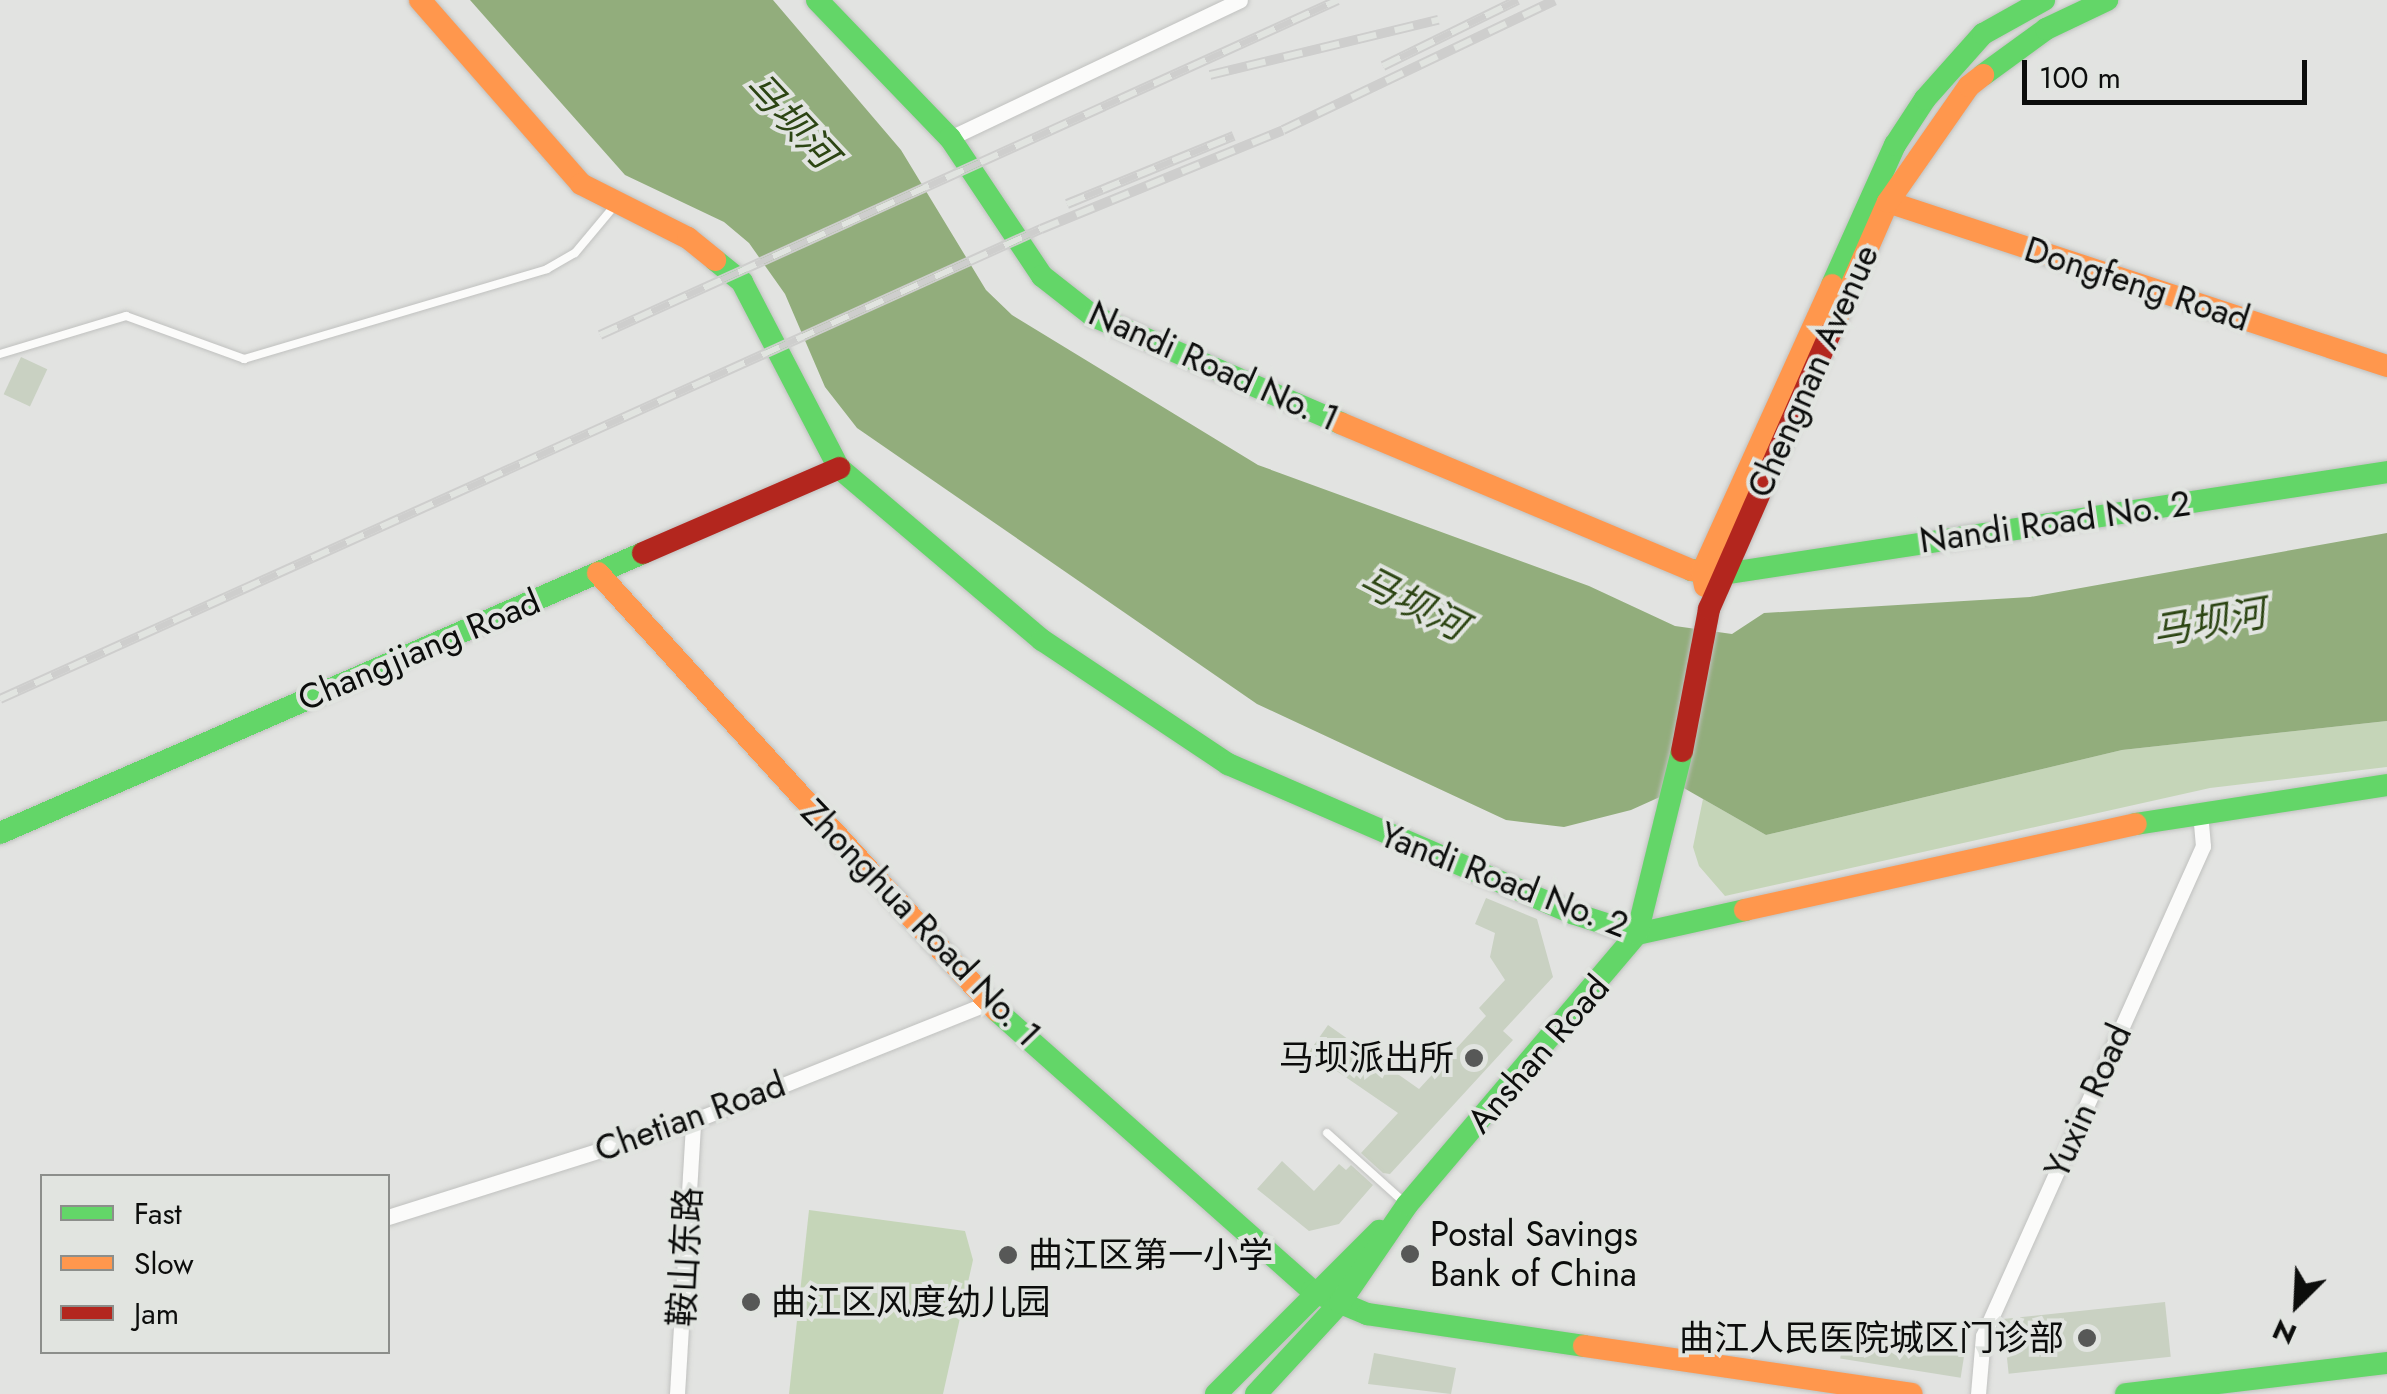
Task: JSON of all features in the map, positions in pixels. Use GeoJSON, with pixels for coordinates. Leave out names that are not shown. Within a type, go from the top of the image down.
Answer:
{"type":"FeatureCollection","features":[{"type":"Feature","properties":{"kind":"street"},"geometry":{"type":"LineString","coordinates":[[420,0],[551,157],[616,204],[688,238],[742,282],[839,468]]}},
{"type":"Feature","properties":{"kind":"street","name":"Nandi Road No. 1"},"geometry":{"type":"LineString","coordinates":[[818,0],[950,138],[1042,276],[1093,316],[1675,568],[1713,573]]}},
{"type":"Feature","properties":{"kind":"street"},"geometry":{"type":"LineString","coordinates":[[950,138],[1240,0]]}},
{"type":"Feature","properties":{"kind":"street"},"geometry":{"type":"LineString","coordinates":[[1713,573],[1895,145],[1924,99],[1983,34],[2044,0]]}},
{"type":"Feature","properties":{"kind":"street","name":"Chengnan Avenue"},"geometry":{"type":"LineString","coordinates":[[1666,834],[1713,573],[1888,202],[1969,86],[2046,30],[2107,0]]}},
{"type":"Feature","properties":{"kind":"street","name":"Dongfeng Road"},"geometry":{"type":"LineString","coordinates":[[1888,202],[2387,366]]}},
{"type":"Feature","properties":{"kind":"street","name":"Changjiang Road"},"geometry":{"type":"LineString","coordinates":[[0,834],[839,468]]}},
{"type":"Feature","properties":{"kind":"street","name":"Yandi Road No. 2"},"geometry":{"type":"LineString","coordinates":[[839,468],[1042,640],[1164,726],[1286,792],[1637,934],[2200,810],[2387,784]]}},
{"type":"Feature","properties":{"kind":"street","name":"Nandi Road No. 2"},"geometry":{"type":"LineString","coordinates":[[1713,573],[2387,472]]}},
{"type":"Feature","properties":{"kind":"street","name":"Zhonghua Road No. 1"},"geometry":{"type":"LineString","coordinates":[[598,573],[988,1003],[1312,1291],[1367,1314],[1912,1394]]}},
{"type":"Feature","properties":{"kind":"street","name":"Yuxin Road"},"geometry":{"type":"LineString","coordinates":[[1978,1394],[1982,1336],[2203,846],[2200,810]]}},
{"type":"Feature","properties":{"kind":"street","name":"Anshan Road"},"geometry":{"type":"LineString","coordinates":[[1256,1394],[1340,1303],[1408,1206],[1637,934],[1666,834]]}},
{"type":"Feature","properties":{"kind":"street","name":"Chetian Road"},"geometry":{"type":"LineString","coordinates":[[390,1216],[693,1121],[988,1003]]}},
{"type":"Feature","properties":{"kind":"street","name":"鞍山东路"},"geometry":{"type":"LineString","coordinates":[[677,1394],[693,1121]]}},
{"type":"Feature","properties":{"kind":"street","name":"Anshan Road"},"geometry":{"type":"LineString","coordinates":[[1216,1394],[1312,1291],[1408,1206]]}},
{"type":"Feature","properties":{"kind":"street"},"geometry":{"type":"LineString","coordinates":[[2126,1394],[2193,1391],[2387,1363]]}},
{"type":"Feature","properties":{"kind":"lane"},"geometry":{"type":"LineString","coordinates":[[0,354],[126,316],[244,359],[548,269],[575,253],[616,204]]}},
{"type":"Feature","properties":{"kind":"lane"},"geometry":{"type":"LineString","coordinates":[[1327,1133],[1408,1206]]}},
{"type":"Feature","properties":{"kind":"shaded area"},"geometry":{"type":"Polygon","coordinates":[[[2387,721],[2387,767],[2210,788],[1725,896],[1699,866],[1693,847],[1703,799],[1766,835],[2122,750],[2387,721]]]}},
{"type":"Feature","properties":{"kind":"shaded area"},"geometry":{"type":"Polygon","coordinates":[[[809,1210],[965,1231],[973,1260],[943,1394],[789,1394],[809,1210]]]}},
{"type":"Feature","properties":{"kind":"water","name":"马坝河"},"geometry":{"type":"Polygon","coordinates":[[[470,0],[773,0],[901,150],[986,290],[1012,315],[1258,465],[1589,586],[1675,626],[1732,634],[1764,613],[2030,597],[2387,533],[2387,721],[2122,750],[1766,835],[1682,787],[1631,810],[1564,827],[1506,820],[1257,704],[857,428],[825,387],[785,294],[749,243],[724,222],[625,175],[470,0]]]}},
{"type":"Feature","properties":{"kind":"building"},"geometry":{"type":"Polygon","coordinates":[[[21,357],[47,369],[30,406],[4,394],[21,357]]]}},
{"type":"Feature","properties":{"kind":"building"},"geometry":{"type":"Polygon","coordinates":[[[1486,898],[1537,919],[1553,977],[1503,1031],[1513,1040],[1390,1174],[1383,1173],[1361,1153],[1398,1113],[1309,1052],[1328,1025],[1419,1089],[1486,1016],[1479,1008],[1505,980],[1490,957],[1495,933],[1475,924],[1486,898]]]}},
{"type":"Feature","properties":{"kind":"building"},"geometry":{"type":"Polygon","coordinates":[[[1282,1161],[1314,1191],[1339,1164],[1346,1170],[1351,1165],[1373,1185],[1339,1224],[1309,1231],[1257,1189],[1282,1161]]]}},
{"type":"Feature","properties":{"kind":"building","name":"曲江人民医院城区门诊部"},"geometry":{"type":"Polygon","coordinates":[[[2165,1302],[2171,1357],[2009,1374],[2003,1319],[2165,1302]]]}},
{"type":"Feature","properties":{"kind":"building"},"geometry":{"type":"Polygon","coordinates":[[[1845,1328],[1965,1347],[1961,1378],[1840,1359],[1845,1328]]]}},
{"type":"Feature","properties":{"kind":"building"},"geometry":{"type":"Polygon","coordinates":[[[1374,1353],[1456,1368],[1451,1394],[1368,1384],[1374,1353]]]}},
{"type":"Feature","properties":{"kind":"railway"},"geometry":{"type":"LineString","coordinates":[[600,335],[1338,0]]}},
{"type":"Feature","properties":{"kind":"railway"},"geometry":{"type":"LineString","coordinates":[[1383,66],[1518,0]]}},
{"type":"Feature","properties":{"kind":"railway"},"geometry":{"type":"LineString","coordinates":[[0,699],[1041,229],[1283,130],[1555,0]]}},
{"type":"Feature","properties":{"kind":"railway"},"geometry":{"type":"LineString","coordinates":[[1210,75],[1438,20]]}},
{"type":"Feature","properties":{"kind":"railway"},"geometry":{"type":"LineString","coordinates":[[1067,204],[1234,136]]}},
{"type":"Feature","properties":{"kind":"traffic: fast"},"geometry":{"type":"LineString","coordinates":[[817,0],[950,138],[1042,276],[1093,316],[1340,423]]}},
{"type":"Feature","properties":{"kind":"traffic: fast"},"geometry":{"type":"LineString","coordinates":[[1832,285],[1895,145],[1925,99],[1983,34],[2044,0]]}},
{"type":"Feature","properties":{"kind":"traffic: fast"},"geometry":{"type":"LineString","coordinates":[[1983,75],[2046,29],[2107,0]]}},
{"type":"Feature","properties":{"kind":"traffic: fast"},"geometry":{"type":"LineString","coordinates":[[715,260],[742,282],[839,468],[1042,640],[1228,764],[1572,913],[1637,934],[1745,910]]}},
{"type":"Feature","properties":{"kind":"traffic: fast"},"geometry":{"type":"LineString","coordinates":[[1691,570],[1723,574],[2387,472]]}},
{"type":"Feature","properties":{"kind":"traffic: fast"},"geometry":{"type":"LineString","coordinates":[[0,833],[643,553]]}},
{"type":"Feature","properties":{"kind":"traffic: fast"},"geometry":{"type":"LineString","coordinates":[[1256,1394],[1340,1303],[1407,1205],[1637,934],[1682,751]]}},
{"type":"Feature","properties":{"kind":"traffic: fast"},"geometry":{"type":"LineString","coordinates":[[2136,824],[2387,785]]}},
{"type":"Feature","properties":{"kind":"traffic: fast"},"geometry":{"type":"LineString","coordinates":[[997,1011],[1312,1291],[1367,1314],[1584,1346]]}},
{"type":"Feature","properties":{"kind":"traffic: fast"},"geometry":{"type":"LineString","coordinates":[[1216,1394],[1379,1231]]}},
{"type":"Feature","properties":{"kind":"traffic: fast"},"geometry":{"type":"LineString","coordinates":[[2126,1394],[2387,1363]]}},
{"type":"Feature","properties":{"kind":"traffic: slow"},"geometry":{"type":"LineString","coordinates":[[420,0],[581,184],[688,238],[715,260]]}},
{"type":"Feature","properties":{"kind":"traffic: slow"},"geometry":{"type":"LineString","coordinates":[[1830,334],[1888,202],[1969,86],[1983,75]]}},
{"type":"Feature","properties":{"kind":"traffic: slow"},"geometry":{"type":"LineString","coordinates":[[1888,202],[2387,366]]}},
{"type":"Feature","properties":{"kind":"traffic: slow"},"geometry":{"type":"LineString","coordinates":[[1705,586],[1702,572],[1832,285]]}},
{"type":"Feature","properties":{"kind":"traffic: slow"},"geometry":{"type":"LineString","coordinates":[[1340,423],[1691,570]]}},
{"type":"Feature","properties":{"kind":"traffic: slow"},"geometry":{"type":"LineString","coordinates":[[598,573],[997,1011]]}},
{"type":"Feature","properties":{"kind":"traffic: slow"},"geometry":{"type":"LineString","coordinates":[[1745,910],[2136,824]]}},
{"type":"Feature","properties":{"kind":"traffic: slow"},"geometry":{"type":"LineString","coordinates":[[1584,1346],[1912,1394]]}},
{"type":"Feature","properties":{"kind":"traffic: jam"},"geometry":{"type":"LineString","coordinates":[[1682,751],[1709,609],[1830,334]]}},
{"type":"Feature","properties":{"kind":"traffic: jam"},"geometry":{"type":"LineString","coordinates":[[643,553],[839,468]]}},
{"type":"Feature","properties":{"kind":"place","name":"马坝派出所"},"geometry":{"type":"Point","coordinates":[1474,1058]}},
{"type":"Feature","properties":{"kind":"place","name":"Postal Savings Bank of China"},"geometry":{"type":"Point","coordinates":[1410,1254]}},
{"type":"Feature","properties":{"kind":"place","name":"曲江区第一小学"},"geometry":{"type":"Point","coordinates":[1008,1255]}},
{"type":"Feature","properties":{"kind":"place","name":"曲江区风度幼儿园"},"geometry":{"type":"Point","coordinates":[751,1302]}},
{"type":"Feature","properties":{"kind":"place","name":"曲江人民医院城区门诊部"},"geometry":{"type":"Point","coordinates":[2087,1338]}}]}
